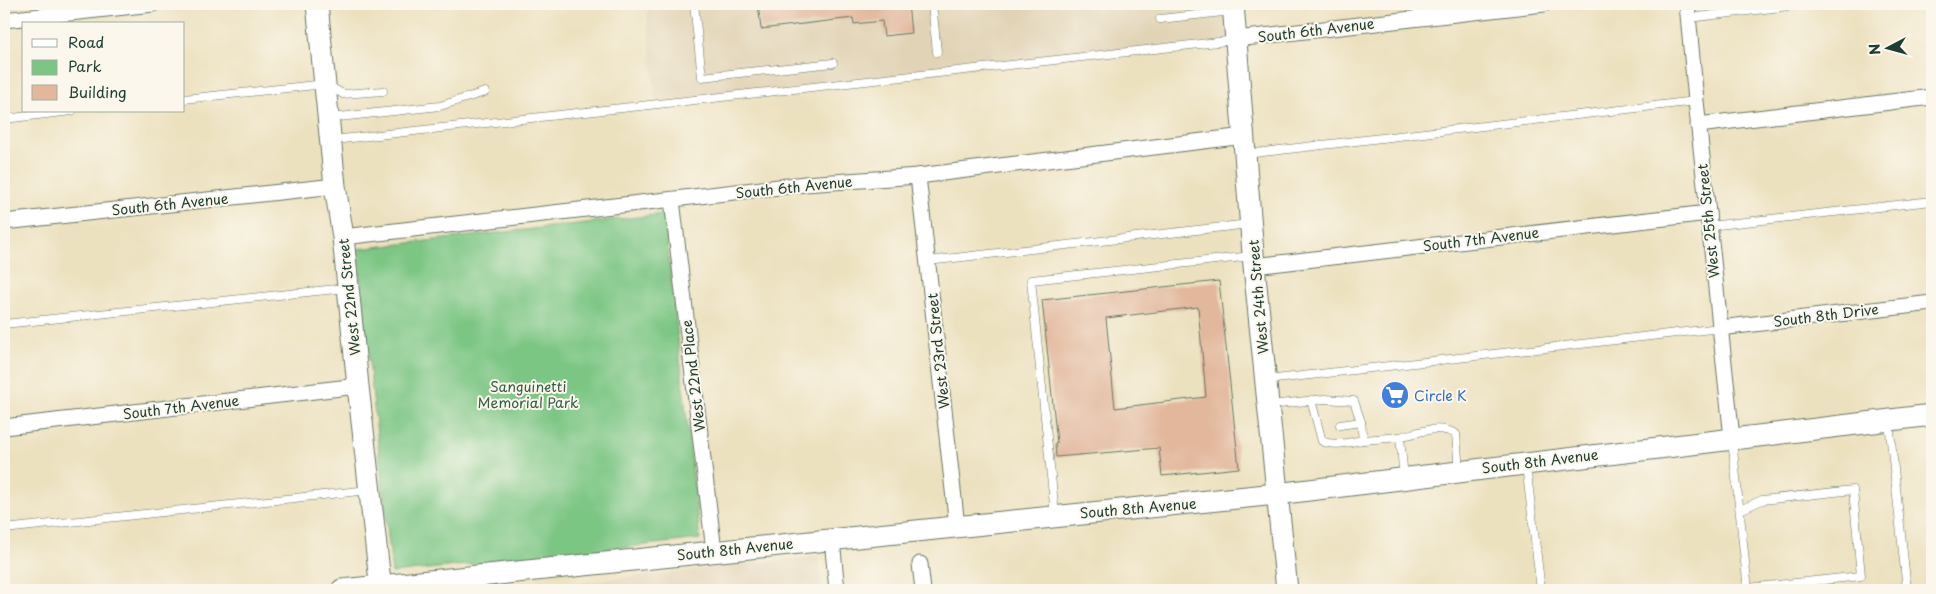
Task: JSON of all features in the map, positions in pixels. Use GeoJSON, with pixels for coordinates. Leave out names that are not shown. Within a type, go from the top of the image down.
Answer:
{"type":"FeatureCollection","features":[{"type":"Feature","properties":{"kind":"street"},"geometry":{"type":"LineString","coordinates":[[4,20],[153,4]]}},
{"type":"Feature","properties":{"kind":"street","name":"West 22nd Street"},"geometry":{"type":"LineString","coordinates":[[317,4],[335,186],[343,237],[381,588]]}},
{"type":"Feature","properties":{"kind":"street","name":"South 6th Avenue"},"geometry":{"type":"LineString","coordinates":[[1236,40],[1544,4]]}},
{"type":"Feature","properties":{"kind":"street","name":"West 24th Street"},"geometry":{"type":"LineString","coordinates":[[1234,7],[1254,261],[1287,590]]}},
{"type":"Feature","properties":{"kind":"street","name":"West 25th Street"},"geometry":{"type":"LineString","coordinates":[[1688,11],[1698,126],[1732,438]]}},
{"type":"Feature","properties":{"kind":"street"},"geometry":{"type":"LineString","coordinates":[[1698,126],[1932,97]]}},
{"type":"Feature","properties":{"kind":"street","name":"South 6th Avenue"},"geometry":{"type":"LineString","coordinates":[[343,237],[805,184],[918,176],[1245,145]]}},
{"type":"Feature","properties":{"kind":"street","name":"West 23rd Street"},"geometry":{"type":"LineString","coordinates":[[918,176],[957,526]]}},
{"type":"Feature","properties":{"kind":"street","name":"South 6th Avenue"},"geometry":{"type":"LineString","coordinates":[[4,222],[335,186]]}},
{"type":"Feature","properties":{"kind":"street","name":"West 22nd Place"},"geometry":{"type":"LineString","coordinates":[[672,200],[714,552]]}},
{"type":"Feature","properties":{"kind":"street","name":"South 7th Avenue"},"geometry":{"type":"LineString","coordinates":[[1254,261],[1708,219]]}},
{"type":"Feature","properties":{"kind":"street","name":"South 8th Drive"},"geometry":{"type":"LineString","coordinates":[[1720,328],[1932,303]]}},
{"type":"Feature","properties":{"kind":"street","name":"South 7th Avenue"},"geometry":{"type":"LineString","coordinates":[[4,427],[358,386]]}},
{"type":"Feature","properties":{"kind":"street","name":"South 8th Avenue"},"geometry":{"type":"LineString","coordinates":[[342,590],[381,588],[1276,494],[1932,415]]}},
{"type":"Feature","properties":{"kind":"street"},"geometry":{"type":"LineString","coordinates":[[832,540],[837,590]]}},
{"type":"Feature","properties":{"kind":"street"},"geometry":{"type":"LineString","coordinates":[[920,564],[923,590]]}},
{"type":"Feature","properties":{"kind":"lane"},"geometry":{"type":"LineString","coordinates":[[694,4],[702,77],[833,63]]}},
{"type":"Feature","properties":{"kind":"lane"},"geometry":{"type":"LineString","coordinates":[[932,4],[937,52]]}},
{"type":"Feature","properties":{"kind":"lane"},"geometry":{"type":"LineString","coordinates":[[1688,11],[1806,4]]}},
{"type":"Feature","properties":{"kind":"lane"},"geometry":{"type":"LineString","coordinates":[[1160,18],[1234,7]]}},
{"type":"Feature","properties":{"kind":"lane"},"geometry":{"type":"LineString","coordinates":[[331,140],[1236,40]]}},
{"type":"Feature","properties":{"kind":"lane"},"geometry":{"type":"LineString","coordinates":[[185,99],[325,84],[343,94],[383,91]]}},
{"type":"Feature","properties":{"kind":"lane"},"geometry":{"type":"LineString","coordinates":[[328,118],[440,106],[485,92]]}},
{"type":"Feature","properties":{"kind":"lane"},"geometry":{"type":"LineString","coordinates":[[1245,145],[1696,101]]}},
{"type":"Feature","properties":{"kind":"lane"},"geometry":{"type":"LineString","coordinates":[[4,119],[64,112]]}},
{"type":"Feature","properties":{"kind":"lane"},"geometry":{"type":"LineString","coordinates":[[1708,219],[1932,201]]}},
{"type":"Feature","properties":{"kind":"lane"},"geometry":{"type":"LineString","coordinates":[[928,261],[1251,224]]}},
{"type":"Feature","properties":{"kind":"lane"},"geometry":{"type":"LineString","coordinates":[[1055,516],[1031,280],[1254,261]]}},
{"type":"Feature","properties":{"kind":"lane"},"geometry":{"type":"LineString","coordinates":[[4,324],[348,288]]}},
{"type":"Feature","properties":{"kind":"lane"},"geometry":{"type":"LineString","coordinates":[[1265,380],[1720,328]]}},
{"type":"Feature","properties":{"kind":"lane"},"geometry":{"type":"LineString","coordinates":[[1268,405],[1311,400],[1342,399],[1354,401],[1361,422],[1363,440]]}},
{"type":"Feature","properties":{"kind":"lane"},"geometry":{"type":"LineString","coordinates":[[1311,400],[1322,442],[1327,444],[1400,437],[1432,429],[1447,429],[1456,434],[1459,471]]}},
{"type":"Feature","properties":{"kind":"lane"},"geometry":{"type":"LineString","coordinates":[[1888,420],[1907,590]]}},
{"type":"Feature","properties":{"kind":"lane"},"geometry":{"type":"LineString","coordinates":[[1340,425],[1361,422]]}},
{"type":"Feature","properties":{"kind":"lane"},"geometry":{"type":"LineString","coordinates":[[1318,427],[1326,426]]}},
{"type":"Feature","properties":{"kind":"lane"},"geometry":{"type":"LineString","coordinates":[[1400,437],[1404,479]]}},
{"type":"Feature","properties":{"kind":"lane"},"geometry":{"type":"LineString","coordinates":[[1732,438],[1748,589],[1861,576],[1853,490],[1762,500],[1740,510]]}},
{"type":"Feature","properties":{"kind":"lane"},"geometry":{"type":"LineString","coordinates":[[1525,463],[1542,590]]}},
{"type":"Feature","properties":{"kind":"lane"},"geometry":{"type":"LineString","coordinates":[[4,529],[370,489]]}},
{"type":"Feature","properties":{"kind":"shaded area"},"geometry":{"type":"Polygon","coordinates":[[[646,4],[1233,4],[1236,39],[656,104],[646,4]]]}},
{"type":"Feature","properties":{"kind":"shaded area"},"geometry":{"type":"Polygon","coordinates":[[[819,556],[822,590],[514,590],[819,556]]]}},
{"type":"Feature","properties":{"kind":"green space","name":"Sanguinetti Memorial Park"},"geometry":{"type":"Polygon","coordinates":[[[664,214],[700,539],[392,573],[357,249],[664,214]]]}},
{"type":"Feature","properties":{"kind":"building"},"geometry":{"type":"Polygon","coordinates":[[[758,4],[908,4],[911,33],[884,36],[882,21],[854,24],[853,18],[761,29],[758,4]]]}},
{"type":"Feature","properties":{"kind":"building"},"geometry":{"type":"Polygon","coordinates":[[[1219,281],[1239,468],[1162,476],[1159,448],[1056,457],[1055,444],[1057,443],[1042,300],[1219,281]],[[1198,307],[1106,318],[1115,408],[1206,397],[1198,307]]]}},
{"type":"Feature","properties":{"kind":"place","name":"Circle K"},"geometry":{"type":"Point","coordinates":[1395,395]}}]}
